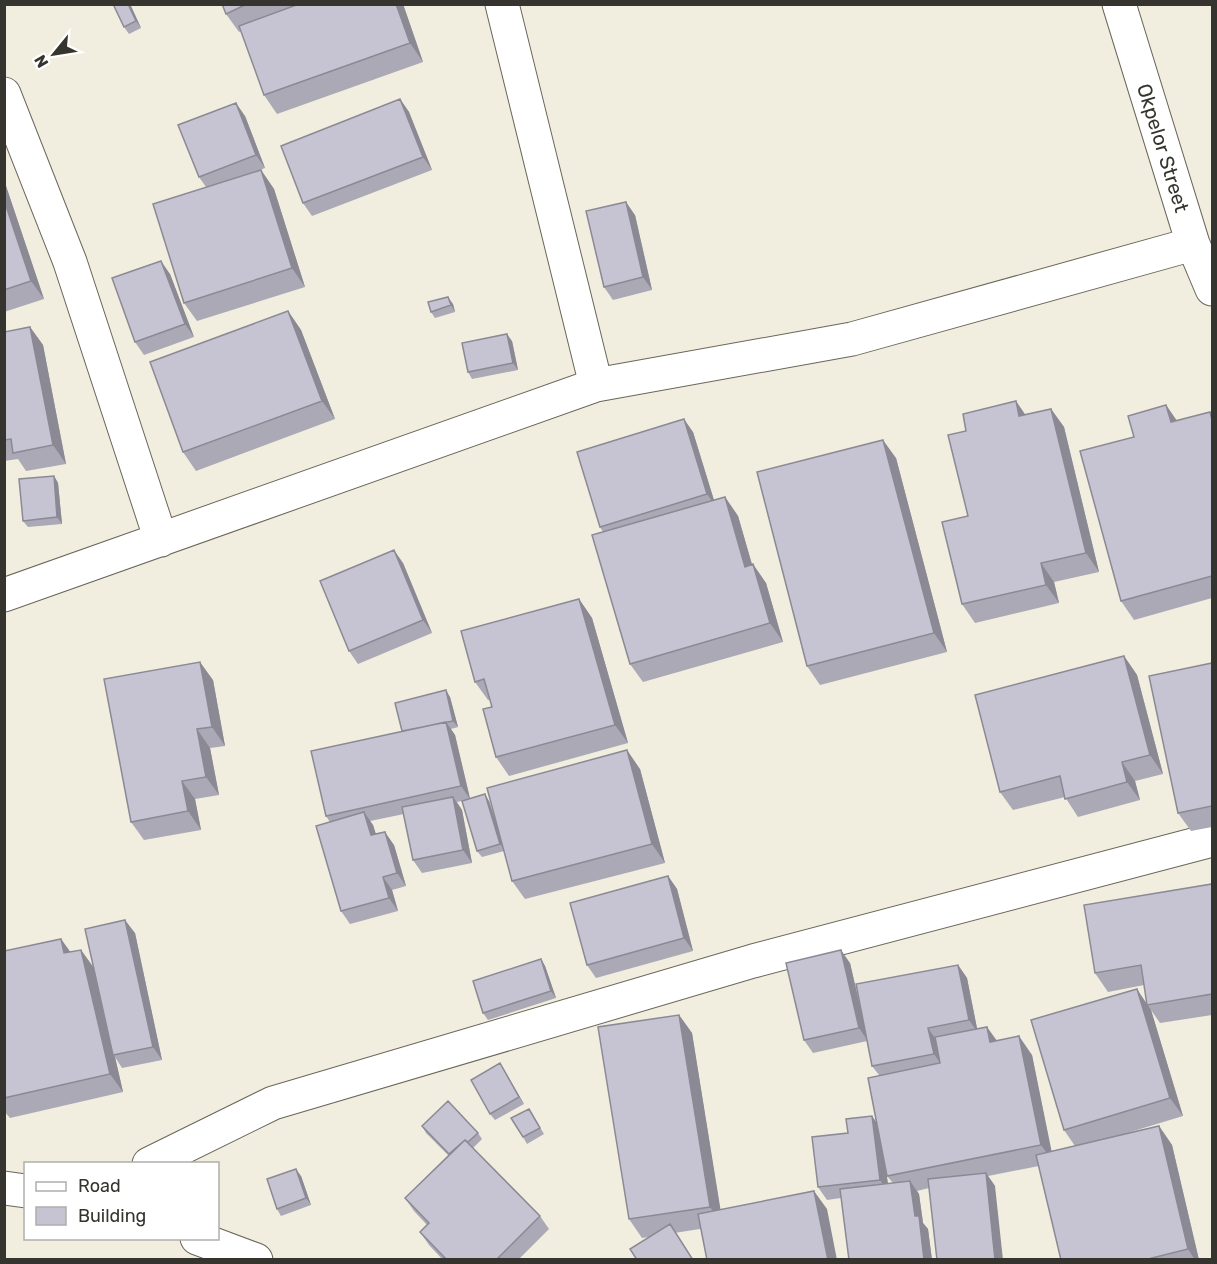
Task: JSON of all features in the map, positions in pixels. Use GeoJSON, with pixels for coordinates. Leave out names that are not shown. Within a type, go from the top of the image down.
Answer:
{"type":"FeatureCollection","features":[{"type":"Feature","properties":{"kind":"street"},"geometry":{"type":"LineString","coordinates":[[502,4],[596,386]]}},
{"type":"Feature","properties":{"kind":"street","name":"Okpelor Street"},"geometry":{"type":"LineString","coordinates":[[1119,4],[1193,244],[1212,290]]}},
{"type":"Feature","properties":{"kind":"street"},"geometry":{"type":"LineString","coordinates":[[4,94],[70,262],[161,540]]}},
{"type":"Feature","properties":{"kind":"street"},"geometry":{"type":"LineString","coordinates":[[4,595],[596,386],[852,339],[1193,244]]}},
{"type":"Feature","properties":{"kind":"street"},"geometry":{"type":"LineString","coordinates":[[153,1162],[273,1103],[753,961],[1212,840]]}},
{"type":"Feature","properties":{"kind":"street"},"geometry":{"type":"LineString","coordinates":[[4,1188],[24,1191]]}},
{"type":"Feature","properties":{"kind":"street"},"geometry":{"type":"LineString","coordinates":[[200,1240],[256,1260]]}},
{"type":"Feature","properties":{"kind":"building"},"geometry":{"type":"Polygon","coordinates":[[[113,4],[128,4],[136,21],[124,27],[113,4]]]}},
{"type":"Feature","properties":{"kind":"building"},"geometry":{"type":"Polygon","coordinates":[[[222,4],[247,4],[226,14],[222,4]]]}},
{"type":"Feature","properties":{"kind":"building"},"geometry":{"type":"Polygon","coordinates":[[[299,4],[396,4],[410,43],[264,95],[239,26],[299,4]]]}},
{"type":"Feature","properties":{"kind":"building"},"geometry":{"type":"Polygon","coordinates":[[[400,99],[423,157],[303,203],[281,146],[400,99]]]}},
{"type":"Feature","properties":{"kind":"building"},"geometry":{"type":"Polygon","coordinates":[[[236,103],[256,155],[199,177],[178,125],[236,103]]]}},
{"type":"Feature","properties":{"kind":"building"},"geometry":{"type":"Polygon","coordinates":[[[261,170],[292,268],[184,303],[153,204],[261,170]]]}},
{"type":"Feature","properties":{"kind":"building"},"geometry":{"type":"Polygon","coordinates":[[[4,200],[31,281],[4,290],[4,200]]]}},
{"type":"Feature","properties":{"kind":"building"},"geometry":{"type":"Polygon","coordinates":[[[626,202],[643,277],[604,287],[586,211],[626,202]]]}},
{"type":"Feature","properties":{"kind":"building"},"geometry":{"type":"Polygon","coordinates":[[[161,261],[185,324],[135,342],[112,278],[161,261]]]}},
{"type":"Feature","properties":{"kind":"building"},"geometry":{"type":"Polygon","coordinates":[[[448,297],[451,305],[431,312],[428,302],[448,297]]]}},
{"type":"Feature","properties":{"kind":"building"},"geometry":{"type":"Polygon","coordinates":[[[288,311],[322,401],[183,452],[150,362],[288,311]]]}},
{"type":"Feature","properties":{"kind":"building"},"geometry":{"type":"Polygon","coordinates":[[[30,327],[53,445],[13,453],[11,439],[4,440],[4,332],[30,327]]]}},
{"type":"Feature","properties":{"kind":"building"},"geometry":{"type":"Polygon","coordinates":[[[507,334],[513,363],[468,372],[462,343],[507,334]]]}},
{"type":"Feature","properties":{"kind":"building"},"geometry":{"type":"Polygon","coordinates":[[[1016,401],[1019,416],[1051,409],[1086,553],[1041,563],[1046,585],[962,604],[942,522],[968,516],[948,435],[966,431],[963,414],[1016,401]]]}},
{"type":"Feature","properties":{"kind":"building"},"geometry":{"type":"Polygon","coordinates":[[[1166,405],[1171,422],[1210,412],[1212,420],[1212,576],[1121,601],[1080,451],[1134,437],[1128,416],[1166,405]]]}},
{"type":"Feature","properties":{"kind":"building"},"geometry":{"type":"Polygon","coordinates":[[[684,419],[707,494],[600,527],[577,452],[684,419]]]}},
{"type":"Feature","properties":{"kind":"building"},"geometry":{"type":"Polygon","coordinates":[[[883,440],[934,633],[807,666],[757,472],[883,440]]]}},
{"type":"Feature","properties":{"kind":"building"},"geometry":{"type":"Polygon","coordinates":[[[54,476],[57,517],[23,521],[19,479],[54,476]]]}},
{"type":"Feature","properties":{"kind":"building"},"geometry":{"type":"Polygon","coordinates":[[[725,497],[745,567],[753,564],[770,623],[630,664],[592,535],[725,497]]]}},
{"type":"Feature","properties":{"kind":"building"},"geometry":{"type":"Polygon","coordinates":[[[394,550],[423,620],[349,651],[320,581],[394,550]]]}},
{"type":"Feature","properties":{"kind":"building"},"geometry":{"type":"Polygon","coordinates":[[[579,599],[615,725],[496,757],[483,709],[492,707],[484,679],[475,682],[461,631],[579,599]]]}},
{"type":"Feature","properties":{"kind":"building"},"geometry":{"type":"Polygon","coordinates":[[[1124,656],[1150,755],[1122,762],[1127,782],[1065,799],[1060,776],[1000,792],[975,695],[1124,656]]]}},
{"type":"Feature","properties":{"kind":"building"},"geometry":{"type":"Polygon","coordinates":[[[200,662],[212,727],[197,729],[206,777],[182,781],[188,811],[131,822],[104,679],[200,662]]]}},
{"type":"Feature","properties":{"kind":"building"},"geometry":{"type":"Polygon","coordinates":[[[1212,663],[1212,806],[1178,813],[1149,676],[1212,663]]]}},
{"type":"Feature","properties":{"kind":"building"},"geometry":{"type":"Polygon","coordinates":[[[446,690],[453,721],[402,731],[395,703],[446,690]]]}},
{"type":"Feature","properties":{"kind":"building"},"geometry":{"type":"Polygon","coordinates":[[[446,722],[461,786],[326,816],[311,751],[446,722]]]}},
{"type":"Feature","properties":{"kind":"building"},"geometry":{"type":"Polygon","coordinates":[[[627,750],[652,844],[512,881],[487,788],[627,750]]]}},
{"type":"Feature","properties":{"kind":"building"},"geometry":{"type":"Polygon","coordinates":[[[485,794],[500,844],[477,851],[462,801],[485,794]]]}},
{"type":"Feature","properties":{"kind":"building"},"geometry":{"type":"Polygon","coordinates":[[[453,797],[463,850],[413,860],[402,807],[453,797]]]}},
{"type":"Feature","properties":{"kind":"building"},"geometry":{"type":"Polygon","coordinates":[[[364,812],[371,835],[385,832],[397,873],[383,877],[389,898],[341,911],[316,826],[364,812]]]}},
{"type":"Feature","properties":{"kind":"building"},"geometry":{"type":"Polygon","coordinates":[[[668,876],[684,938],[587,965],[570,903],[668,876]]]}},
{"type":"Feature","properties":{"kind":"building"},"geometry":{"type":"Polygon","coordinates":[[[1212,884],[1212,994],[1147,1005],[1141,965],[1095,973],[1084,905],[1212,884]]]}},
{"type":"Feature","properties":{"kind":"building"},"geometry":{"type":"Polygon","coordinates":[[[125,920],[153,1047],[113,1055],[85,929],[125,920]]]}},
{"type":"Feature","properties":{"kind":"building"},"geometry":{"type":"Polygon","coordinates":[[[61,939],[64,953],[81,950],[110,1074],[4,1098],[4,951],[61,939]]]}},
{"type":"Feature","properties":{"kind":"building"},"geometry":{"type":"Polygon","coordinates":[[[841,950],[859,1028],[804,1040],[786,963],[841,950]]]}},
{"type":"Feature","properties":{"kind":"building"},"geometry":{"type":"Polygon","coordinates":[[[541,959],[551,991],[483,1013],[473,981],[541,959]]]}},
{"type":"Feature","properties":{"kind":"building"},"geometry":{"type":"Polygon","coordinates":[[[958,965],[969,1020],[928,1028],[934,1054],[872,1066],[856,984],[958,965]]]}},
{"type":"Feature","properties":{"kind":"building"},"geometry":{"type":"Polygon","coordinates":[[[1137,989],[1170,1098],[1064,1130],[1031,1020],[1137,989]]]}},
{"type":"Feature","properties":{"kind":"building"},"geometry":{"type":"Polygon","coordinates":[[[679,1015],[710,1207],[629,1219],[598,1027],[679,1015]]]}},
{"type":"Feature","properties":{"kind":"building"},"geometry":{"type":"Polygon","coordinates":[[[987,1027],[990,1042],[1019,1036],[1041,1145],[887,1176],[868,1078],[940,1063],[935,1037],[987,1027]]]}},
{"type":"Feature","properties":{"kind":"building"},"geometry":{"type":"Polygon","coordinates":[[[500,1063],[519,1097],[490,1114],[471,1080],[500,1063]]]}},
{"type":"Feature","properties":{"kind":"building"},"geometry":{"type":"Polygon","coordinates":[[[448,1101],[478,1133],[468,1142],[465,1140],[449,1154],[422,1126],[448,1101]]]}},
{"type":"Feature","properties":{"kind":"building"},"geometry":{"type":"Polygon","coordinates":[[[529,1109],[540,1128],[523,1137],[511,1118],[529,1109]]]}},
{"type":"Feature","properties":{"kind":"building"},"geometry":{"type":"Polygon","coordinates":[[[872,1116],[880,1180],[818,1187],[812,1137],[848,1133],[846,1119],[872,1116]]]}},
{"type":"Feature","properties":{"kind":"building"},"geometry":{"type":"Polygon","coordinates":[[[1159,1126],[1188,1249],[1144,1260],[1061,1260],[1036,1155],[1159,1126]]]}},
{"type":"Feature","properties":{"kind":"building"},"geometry":{"type":"Polygon","coordinates":[[[465,1140],[540,1216],[496,1260],[447,1260],[420,1232],[429,1223],[405,1198],[465,1140]]]}},
{"type":"Feature","properties":{"kind":"building"},"geometry":{"type":"Polygon","coordinates":[[[296,1169],[306,1198],[277,1209],[267,1179],[296,1169]]]}},
{"type":"Feature","properties":{"kind":"building"},"geometry":{"type":"Polygon","coordinates":[[[986,1173],[995,1260],[937,1260],[928,1179],[986,1173]]]}},
{"type":"Feature","properties":{"kind":"building"},"geometry":{"type":"Polygon","coordinates":[[[910,1181],[915,1216],[919,1216],[924,1260],[849,1260],[840,1189],[910,1181]]]}},
{"type":"Feature","properties":{"kind":"building"},"geometry":{"type":"Polygon","coordinates":[[[814,1191],[828,1260],[707,1260],[698,1214],[814,1191]]]}},
{"type":"Feature","properties":{"kind":"building"},"geometry":{"type":"Polygon","coordinates":[[[670,1224],[693,1260],[637,1260],[630,1249],[670,1224]]]}}]}
